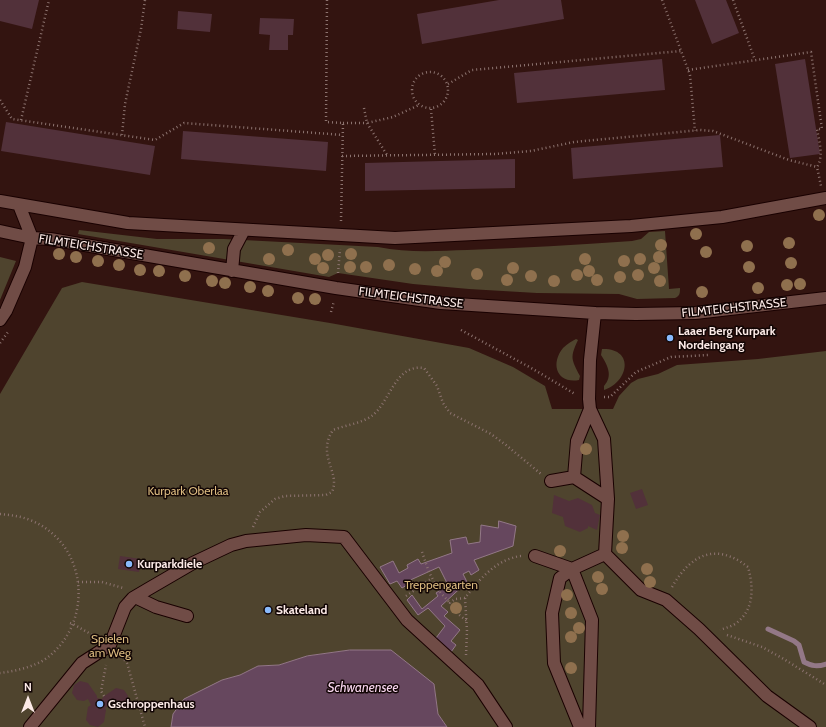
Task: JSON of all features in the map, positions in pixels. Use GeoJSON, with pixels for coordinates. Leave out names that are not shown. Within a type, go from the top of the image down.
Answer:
{"type":"FeatureCollection","features":[{"type":"Feature","properties":{"kind":"street"},"geometry":{"type":"LineString","coordinates":[[0,201],[128,223],[395,238],[623,226],[722,216],[826,198]]}},
{"type":"Feature","properties":{"kind":"street"},"geometry":{"type":"LineString","coordinates":[[0,320],[6,311],[25,266],[32,238],[19,205]]}},
{"type":"Feature","properties":{"kind":"street"},"geometry":{"type":"LineString","coordinates":[[232,270],[234,249],[244,230]]}},
{"type":"Feature","properties":{"kind":"street","name":"FILMTEICHSTRASSE"},"geometry":{"type":"LineString","coordinates":[[0,231],[32,238],[50,239],[336,288],[442,304],[636,314],[695,313],[826,298]]}},
{"type":"Feature","properties":{"kind":"street"},"geometry":{"type":"LineString","coordinates":[[574,477],[577,441],[590,409],[590,360],[595,313]]}},
{"type":"Feature","properties":{"kind":"street"},"geometry":{"type":"LineString","coordinates":[[590,409],[604,439],[608,499],[605,554],[641,590],[666,600],[699,629],[767,696],[810,727]]}},
{"type":"Feature","properties":{"kind":"street"},"geometry":{"type":"LineString","coordinates":[[551,481],[574,477],[608,499]]}},
{"type":"Feature","properties":{"kind":"street"},"geometry":{"type":"LineString","coordinates":[[30,727],[82,663],[110,644],[125,607],[135,597],[194,563],[231,545],[246,541],[306,535],[344,538],[408,620],[478,685],[506,727]]}},
{"type":"Feature","properties":{"kind":"street"},"geometry":{"type":"LineString","coordinates":[[580,727],[554,663],[552,613],[560,578],[572,569],[605,554]]}},
{"type":"Feature","properties":{"kind":"street"},"geometry":{"type":"LineString","coordinates":[[535,556],[572,569],[592,620],[589,727]]}},
{"type":"Feature","properties":{"kind":"street"},"geometry":{"type":"LineString","coordinates":[[135,597],[156,607],[187,616]]}},
{"type":"Feature","properties":{"kind":"path"},"geometry":{"type":"LineString","coordinates":[[21,120],[49,0]]}},
{"type":"Feature","properties":{"kind":"path"},"geometry":{"type":"LineString","coordinates":[[122,135],[125,104],[141,29],[145,0]]}},
{"type":"Feature","properties":{"kind":"path"},"geometry":{"type":"LineString","coordinates":[[327,0],[326,122],[367,123],[393,117],[419,105]]}},
{"type":"Feature","properties":{"kind":"path"},"geometry":{"type":"LineString","coordinates":[[662,0],[690,75],[695,131]]}},
{"type":"Feature","properties":{"kind":"path"},"geometry":{"type":"LineString","coordinates":[[733,0],[755,60]]}},
{"type":"Feature","properties":{"kind":"path"},"geometry":{"type":"LineString","coordinates":[[448,84],[472,70],[681,51]]}},
{"type":"Feature","properties":{"kind":"path"},"geometry":{"type":"LineString","coordinates":[[688,70],[811,52],[822,128],[817,129],[821,154],[820,163],[817,167],[820,181]]}},
{"type":"Feature","properties":{"kind":"path"},"geometry":{"type":"LineString","coordinates":[[434,72],[440,74],[448,84],[448,95],[442,105],[431,109],[425,108],[414,101],[411,89],[416,77],[421,73],[434,72]]}},
{"type":"Feature","properties":{"kind":"path"},"geometry":{"type":"LineString","coordinates":[[0,100],[12,119],[155,140],[184,123],[343,135]]}},
{"type":"Feature","properties":{"kind":"path"},"geometry":{"type":"LineString","coordinates":[[364,108],[367,123],[387,155]]}},
{"type":"Feature","properties":{"kind":"path"},"geometry":{"type":"LineString","coordinates":[[431,109],[435,155]]}},
{"type":"Feature","properties":{"kind":"path"},"geometry":{"type":"LineString","coordinates":[[341,226],[343,123]]}},
{"type":"Feature","properties":{"kind":"path"},"geometry":{"type":"LineString","coordinates":[[342,156],[495,154],[531,151],[574,142],[695,131],[713,131],[789,160],[817,167]]}},
{"type":"Feature","properties":{"kind":"path"},"geometry":{"type":"LineString","coordinates":[[338,273],[340,245]]}},
{"type":"Feature","properties":{"kind":"path"},"geometry":{"type":"LineString","coordinates":[[331,312],[334,300]]}},
{"type":"Feature","properties":{"kind":"path"},"geometry":{"type":"LineString","coordinates":[[246,541],[260,512],[275,499],[286,496],[326,495],[332,492],[334,481],[327,457],[327,445],[328,438],[333,430],[366,419],[374,414],[402,374],[418,367],[424,368],[437,386],[443,403],[450,413],[491,434],[551,481]]}},
{"type":"Feature","properties":{"kind":"path"},"geometry":{"type":"LineString","coordinates":[[0,514],[16,515],[31,520],[44,527],[56,537],[66,549],[73,563],[79,593],[78,609],[60,644],[43,660],[30,667],[14,672],[0,673]]}},
{"type":"Feature","properties":{"kind":"path"},"geometry":{"type":"LineString","coordinates":[[422,552],[432,578],[439,591],[450,603],[453,610],[467,621]]}},
{"type":"Feature","properties":{"kind":"path"},"geometry":{"type":"LineString","coordinates":[[666,600],[678,577],[687,566],[698,558],[710,554],[723,554],[737,559],[748,567],[752,590],[750,605],[744,617],[733,625],[716,631],[762,647],[826,686]]}},
{"type":"Feature","properties":{"kind":"path"},"geometry":{"type":"LineString","coordinates":[[450,603],[455,599],[465,598],[488,572],[498,565],[518,556]]}},
{"type":"Feature","properties":{"kind":"path"},"geometry":{"type":"LineString","coordinates":[[410,593],[432,578]]}},
{"type":"Feature","properties":{"kind":"path"},"geometry":{"type":"LineString","coordinates":[[78,582],[102,582],[122,588],[135,597]]}},
{"type":"Feature","properties":{"kind":"path"},"geometry":{"type":"LineString","coordinates":[[465,598],[467,649]]}},
{"type":"Feature","properties":{"kind":"path"},"geometry":{"type":"LineString","coordinates":[[72,623],[110,644],[127,663],[145,727]]}},
{"type":"Feature","properties":{"kind":"path"},"geometry":{"type":"LineString","coordinates":[[104,696],[101,691],[110,644]]}},
{"type":"Feature","properties":{"kind":"path"},"geometry":{"type":"LineString","coordinates":[[109,704],[112,711]]}},
{"type":"Feature","properties":{"kind":"green space"},"geometry":{"type":"Polygon","coordinates":[[[79,230],[157,239],[224,239],[378,247],[422,251],[632,241],[641,239],[649,232],[665,231],[669,289],[680,288],[680,291],[679,295],[675,298],[637,299],[619,294],[537,293],[469,289],[413,284],[338,273],[329,277],[78,234],[79,230]]]}},
{"type":"Feature","properties":{"kind":"green space"},"geometry":{"type":"Polygon","coordinates":[[[0,257],[16,261],[0,300],[0,257]]]}},
{"type":"Feature","properties":{"kind":"green space","name":"Kurpark Oberlaa"},"geometry":{"type":"Polygon","coordinates":[[[82,282],[330,323],[469,348],[513,367],[545,386],[552,409],[613,409],[619,396],[631,383],[638,379],[658,374],[677,365],[758,359],[826,351],[826,727],[447,727],[438,714],[434,684],[350,650],[307,656],[279,665],[258,666],[240,675],[222,680],[173,714],[171,727],[0,727],[0,394],[62,288],[82,282]]]}},
{"type":"Feature","properties":{"kind":"green space"},"geometry":{"type":"Polygon","coordinates":[[[576,339],[578,340],[573,354],[573,362],[580,376],[579,380],[565,379],[558,372],[557,360],[563,348],[576,339]]]}},
{"type":"Feature","properties":{"kind":"green space"},"geometry":{"type":"Polygon","coordinates":[[[602,349],[613,350],[620,354],[624,359],[625,366],[619,380],[604,390],[604,386],[609,375],[606,363],[601,355],[602,349]]]}},
{"type":"Feature","properties":{"kind":"water"},"geometry":{"type":"Polygon","coordinates":[[[499,521],[516,526],[513,546],[474,560],[479,570],[471,575],[469,571],[463,574],[467,582],[441,606],[448,612],[444,616],[460,630],[451,641],[456,645],[451,652],[436,638],[445,626],[428,608],[418,615],[407,600],[412,595],[422,609],[438,596],[436,593],[448,585],[439,567],[406,582],[407,585],[402,588],[397,581],[390,584],[380,567],[393,561],[399,573],[408,568],[407,565],[418,559],[421,564],[452,553],[450,540],[466,537],[468,544],[480,542],[481,525],[498,528],[499,521]]]}},
{"type":"Feature","properties":{"kind":"water","name":"Schwanensee"},"geometry":{"type":"Polygon","coordinates":[[[350,650],[391,650],[434,684],[438,714],[447,727],[171,727],[173,714],[184,699],[222,680],[240,675],[258,666],[279,665],[307,656],[350,650]]]}},
{"type":"Feature","properties":{"kind":"building"},"geometry":{"type":"Polygon","coordinates":[[[0,0],[39,0],[32,29],[0,21],[0,0]]]}},
{"type":"Feature","properties":{"kind":"building"},"geometry":{"type":"Polygon","coordinates":[[[499,0],[561,0],[564,19],[422,44],[417,14],[499,0]]]}},
{"type":"Feature","properties":{"kind":"building"},"geometry":{"type":"Polygon","coordinates":[[[695,0],[726,0],[739,33],[712,44],[695,0]]]}},
{"type":"Feature","properties":{"kind":"building"},"geometry":{"type":"Polygon","coordinates":[[[178,11],[212,14],[210,32],[177,29],[178,11]]]}},
{"type":"Feature","properties":{"kind":"building"},"geometry":{"type":"Polygon","coordinates":[[[260,18],[294,19],[293,35],[288,35],[288,50],[269,50],[270,35],[259,34],[260,18]]]}},
{"type":"Feature","properties":{"kind":"building"},"geometry":{"type":"Polygon","coordinates":[[[662,59],[665,90],[517,103],[514,73],[662,59]]]}},
{"type":"Feature","properties":{"kind":"building"},"geometry":{"type":"Polygon","coordinates":[[[805,59],[820,154],[790,158],[775,64],[805,59]]]}},
{"type":"Feature","properties":{"kind":"building"},"geometry":{"type":"Polygon","coordinates":[[[6,122],[155,146],[150,175],[1,151],[6,122]]]}},
{"type":"Feature","properties":{"kind":"building"},"geometry":{"type":"Polygon","coordinates":[[[183,131],[328,142],[326,171],[181,159],[183,131]]]}},
{"type":"Feature","properties":{"kind":"building"},"geometry":{"type":"Polygon","coordinates":[[[720,135],[723,167],[573,179],[571,148],[720,135]]]}},
{"type":"Feature","properties":{"kind":"building"},"geometry":{"type":"Polygon","coordinates":[[[515,159],[515,188],[365,191],[365,163],[515,159]]]}},
{"type":"Feature","properties":{"kind":"building"},"geometry":{"type":"Polygon","coordinates":[[[642,489],[648,505],[636,509],[630,493],[642,489]]]}},
{"type":"Feature","properties":{"kind":"building"},"geometry":{"type":"Polygon","coordinates":[[[554,495],[569,501],[578,498],[592,505],[595,513],[600,515],[597,530],[588,526],[588,528],[580,532],[565,526],[563,517],[552,513],[554,495]]]}},
{"type":"Feature","properties":{"kind":"building","name":"Kurparkdiele"},"geometry":{"type":"Polygon","coordinates":[[[120,556],[141,559],[139,572],[118,569],[120,556]]]}},
{"type":"Feature","properties":{"kind":"building","name":"Gschroppenhaus"},"geometry":{"type":"Polygon","coordinates":[[[80,681],[88,683],[97,698],[102,699],[116,688],[124,690],[128,696],[126,704],[120,708],[110,704],[105,708],[104,722],[98,727],[90,725],[86,720],[88,707],[91,705],[88,699],[84,701],[77,700],[72,693],[74,685],[80,681]]]}},
{"type":"Feature","properties":{"kind":"waterway"},"geometry":{"type":"LineString","coordinates":[[768,629],[794,641],[799,645],[804,662],[815,666],[826,664]]}},
{"type":"Feature","properties":{"kind":"place","name":"Laaer Berg Kurpark Nordeingang"},"geometry":{"type":"Point","coordinates":[670,338]}},
{"type":"Feature","properties":{"kind":"place","name":"Kurparkdiele"},"geometry":{"type":"Point","coordinates":[129,564]}},
{"type":"Feature","properties":{"kind":"place","name":"Skateland"},"geometry":{"type":"Point","coordinates":[268,610]}},
{"type":"Feature","properties":{"kind":"place","name":"Gschroppenhaus"},"geometry":{"type":"Point","coordinates":[100,704]}},
{"type":"Feature","properties":{"kind":"park label","name":"Treppengarten"},"geometry":{"type":"Point","coordinates":[441,585]}},
{"type":"Feature","properties":{"kind":"park label","name":"Spielen am Weg"},"geometry":{"type":"Point","coordinates":[110,646]}}]}
